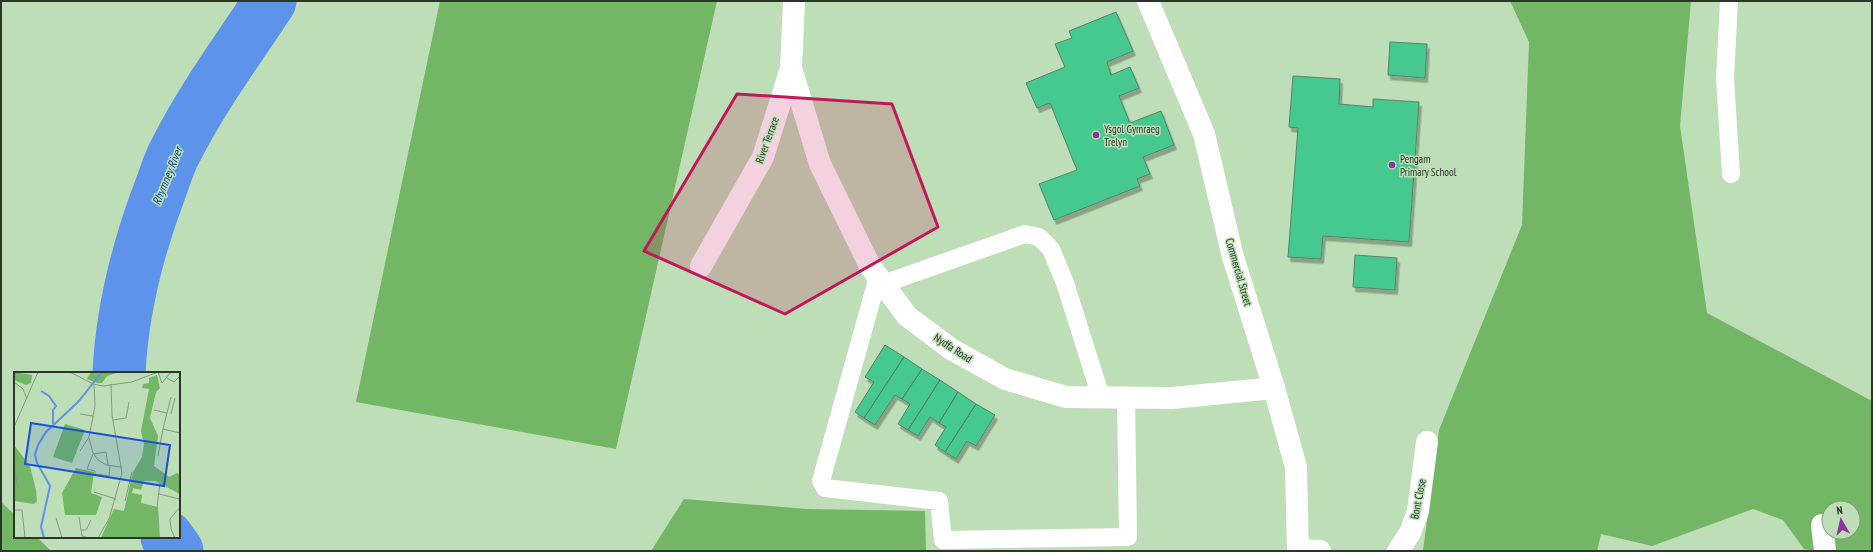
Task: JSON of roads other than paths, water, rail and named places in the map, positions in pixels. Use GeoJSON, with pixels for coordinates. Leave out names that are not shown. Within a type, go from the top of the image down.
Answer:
{"type":"FeatureCollection","features":[{"type":"Feature","properties":{"kind":"street","name":"River Terrace"},"geometry":{"type":"LineString","coordinates":[[701,266],[763,157],[791,68],[794,1]]}},
{"type":"Feature","properties":{"kind":"street","name":"Commercial Street"},"geometry":{"type":"LineString","coordinates":[[1148,1],[1204,134],[1233,257],[1274,388],[1296,467],[1298,550]]}},
{"type":"Feature","properties":{"kind":"street","name":"Nydfa Road"},"geometry":{"type":"LineString","coordinates":[[791,68],[820,164],[870,266],[908,316],[951,349],[1005,379],[1066,397],[1172,398],[1274,388]]}},
{"type":"Feature","properties":{"kind":"street","name":"Bont Close"},"geometry":{"type":"LineString","coordinates":[[1398,551],[1410,533],[1418,511],[1427,442]]}},
{"type":"Feature","properties":{"kind":"street"},"geometry":{"type":"LineString","coordinates":[[1824,540],[1825,551]]}},
{"type":"Feature","properties":{"kind":"street"},"geometry":{"type":"LineString","coordinates":[[1298,550],[1320,551]]}},
{"type":"Feature","properties":{"kind":"lane"},"geometry":{"type":"LineString","coordinates":[[1729,1],[1725,78],[1731,174]]}},
{"type":"Feature","properties":{"kind":"lane"},"geometry":{"type":"LineString","coordinates":[[1101,397],[1065,283],[1051,249],[1039,237],[1025,234],[881,280],[821,481],[825,488],[939,501],[943,540],[1128,537],[1126,398]]}},
{"type":"Feature","properties":{"kind":"waterway","name":"Rhymney River"},"geometry":{"type":"LineString","coordinates":[[119,372],[127,303],[132,280],[152,212],[169,165],[197,112],[270,1]]}},
{"type":"Feature","properties":{"kind":"waterway","name":"Rhymney River"},"geometry":{"type":"LineString","coordinates":[[168,538],[177,551]]}},
{"type":"Feature","properties":{"kind":"place","name":"Ysgol Gymraeg Trelyn"},"geometry":{"type":"Point","coordinates":[1096,135]}},
{"type":"Feature","properties":{"kind":"place","name":"Pengam Primary School"},"geometry":{"type":"Point","coordinates":[1392,165]}}]}
